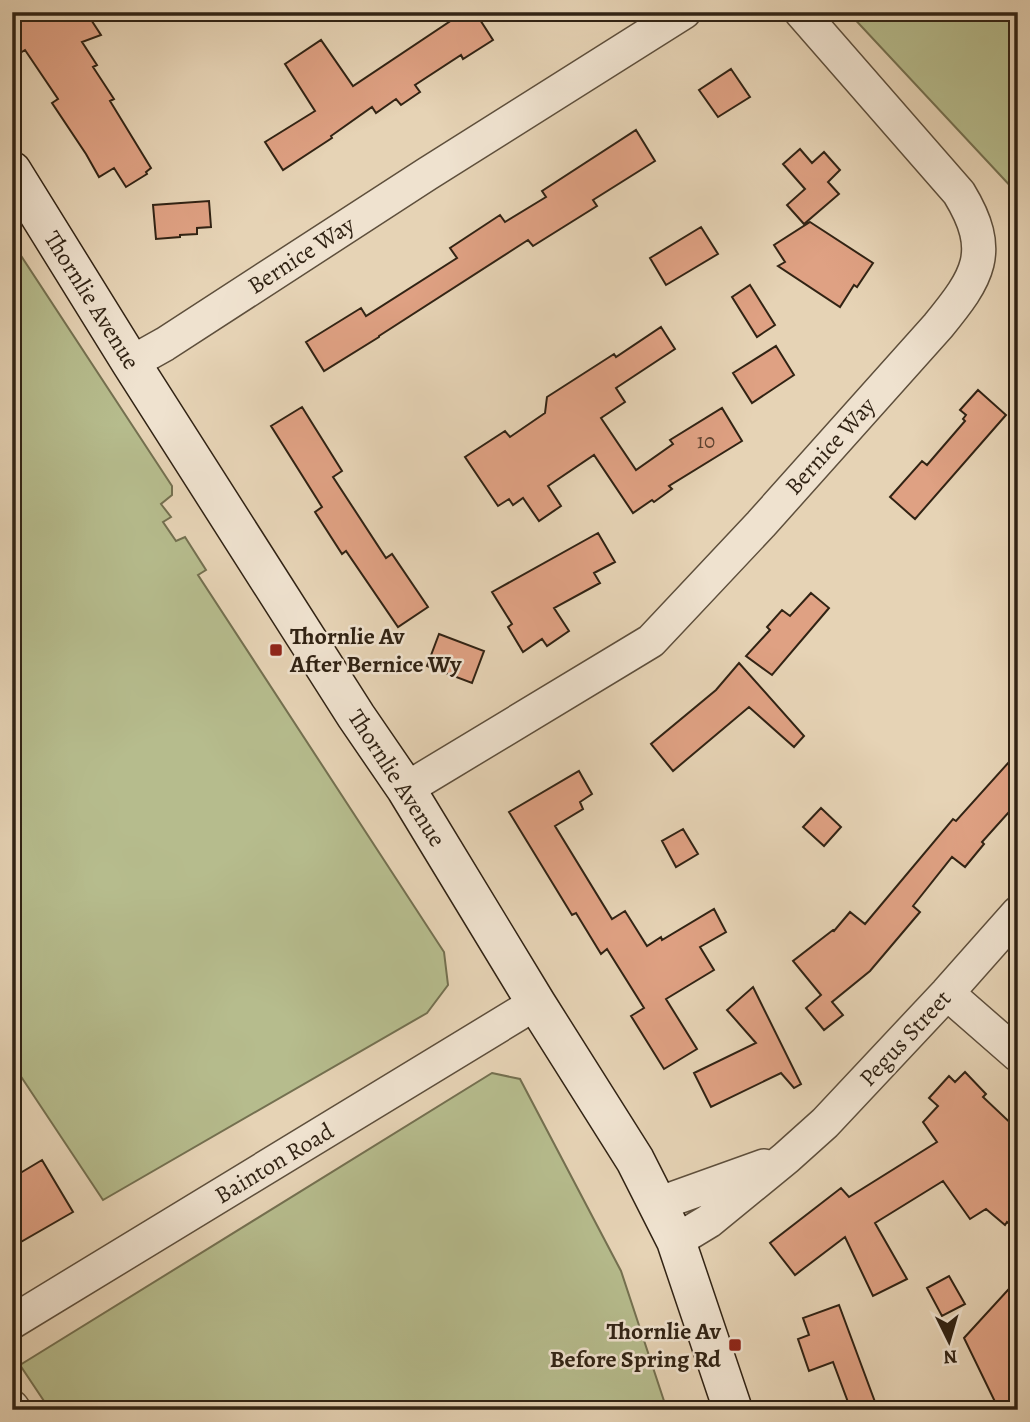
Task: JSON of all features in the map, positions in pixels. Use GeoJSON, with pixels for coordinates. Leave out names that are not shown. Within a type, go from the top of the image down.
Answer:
{"type":"FeatureCollection","features":[{"type":"Feature","properties":{"kind":"main road","name":"Thornlie Avenue"},"geometry":{"type":"LineString","coordinates":[[12,171],[348,705],[406,789],[635,1160],[676,1241],[733,1410]]}},
{"type":"Feature","properties":{"kind":"street","name":"Bernice Way"},"geometry":{"type":"LineString","coordinates":[[131,363],[165,344],[684,12]]}},
{"type":"Feature","properties":{"kind":"street","name":"Bernice Way"},"geometry":{"type":"LineString","coordinates":[[406,789],[651,641],[761,524],[939,326],[972,278],[978,262],[979,237],[970,210],[959,193],[802,12]]}},
{"type":"Feature","properties":{"kind":"street","name":"Pegus Street"},"geometry":{"type":"LineString","coordinates":[[676,1241],[709,1221],[825,1123],[1018,913]]}},
{"type":"Feature","properties":{"kind":"street"},"geometry":{"type":"LineString","coordinates":[[947,993],[1018,1055]]}},
{"type":"Feature","properties":{"kind":"street","name":"Bainton Road"},"geometry":{"type":"LineString","coordinates":[[12,1322],[536,1003]]}},
{"type":"Feature","properties":{"kind":"street","name":"Pegus Street"},"geometry":{"type":"LineString","coordinates":[[658,1204],[786,1158]]}},
{"type":"Feature","properties":{"kind":"green space"},"geometry":{"type":"Polygon","coordinates":[[[848,12],[1018,12],[1018,188],[1015,191],[848,12]]]}},
{"type":"Feature","properties":{"kind":"green space"},"geometry":{"type":"Polygon","coordinates":[[[12,242],[172,486],[172,495],[161,504],[171,517],[163,522],[176,541],[185,537],[206,570],[198,575],[444,952],[448,985],[427,1013],[103,1200],[12,1063],[12,242]]]}},
{"type":"Feature","properties":{"kind":"green space"},"geometry":{"type":"Polygon","coordinates":[[[492,1073],[520,1079],[621,1271],[667,1410],[50,1410],[20,1365],[492,1073]]]}},
{"type":"Feature","properties":{"kind":"building"},"geometry":{"type":"Polygon","coordinates":[[[12,12],[86,12],[101,35],[82,42],[97,65],[93,67],[114,99],[110,101],[151,168],[147,174],[126,187],[114,168],[99,177],[52,103],[58,99],[25,50],[12,58],[12,12]]]}},
{"type":"Feature","properties":{"kind":"building"},"geometry":{"type":"Polygon","coordinates":[[[464,12],[475,12],[493,40],[463,59],[461,55],[415,85],[420,92],[401,105],[396,99],[376,113],[372,107],[331,136],[332,138],[283,170],[265,142],[315,111],[285,64],[321,40],[353,86],[464,12]]]}},
{"type":"Feature","properties":{"kind":"building"},"geometry":{"type":"Polygon","coordinates":[[[731,69],[750,97],[718,117],[699,90],[731,69]]]}},
{"type":"Feature","properties":{"kind":"building"},"geometry":{"type":"Polygon","coordinates":[[[636,130],[655,161],[593,200],[597,206],[533,246],[528,240],[324,371],[306,342],[361,308],[366,316],[457,258],[450,248],[500,215],[505,222],[546,197],[542,191],[636,130]]]}},
{"type":"Feature","properties":{"kind":"building"},"geometry":{"type":"Polygon","coordinates":[[[800,149],[812,163],[824,152],[840,170],[828,182],[839,194],[804,224],[787,205],[805,189],[783,164],[800,149]]]}},
{"type":"Feature","properties":{"kind":"building"},"geometry":{"type":"Polygon","coordinates":[[[209,201],[211,227],[197,228],[197,234],[156,239],[153,205],[209,201]]]}},
{"type":"Feature","properties":{"kind":"building"},"geometry":{"type":"Polygon","coordinates":[[[810,222],[873,263],[840,307],[778,266],[785,262],[774,245],[810,222]]]}},
{"type":"Feature","properties":{"kind":"building"},"geometry":{"type":"Polygon","coordinates":[[[701,227],[718,254],[666,285],[650,258],[701,227]]]}},
{"type":"Feature","properties":{"kind":"building"},"geometry":{"type":"Polygon","coordinates":[[[750,285],[775,325],[757,337],[732,297],[750,285]]]}},
{"type":"Feature","properties":{"kind":"building"},"geometry":{"type":"Polygon","coordinates":[[[661,327],[675,349],[616,388],[625,402],[601,418],[636,470],[673,444],[670,440],[722,408],[742,441],[669,486],[672,489],[633,513],[594,455],[548,486],[561,506],[539,521],[523,498],[513,505],[509,499],[498,506],[465,457],[505,431],[510,437],[545,413],[547,397],[661,327]]]}},
{"type":"Feature","properties":{"kind":"building"},"geometry":{"type":"Polygon","coordinates":[[[776,346],[794,375],[752,403],[733,373],[776,346]]]}},
{"type":"Feature","properties":{"kind":"building"},"geometry":{"type":"Polygon","coordinates":[[[978,390],[1006,415],[915,519],[890,497],[922,461],[927,465],[965,421],[963,419],[966,415],[960,410],[978,390]]]}},
{"type":"Feature","properties":{"kind":"building"},"geometry":{"type":"Polygon","coordinates":[[[302,407],[342,471],[333,477],[386,558],[392,554],[428,607],[398,627],[346,551],[342,554],[315,512],[322,507],[271,426],[302,407]]]}},
{"type":"Feature","properties":{"kind":"building"},"geometry":{"type":"Polygon","coordinates":[[[598,533],[615,562],[594,573],[600,583],[554,608],[569,631],[547,646],[542,639],[523,652],[508,627],[512,624],[492,592],[598,533]]]}},
{"type":"Feature","properties":{"kind":"building"},"geometry":{"type":"Polygon","coordinates":[[[811,593],[829,608],[772,675],[746,656],[770,630],[767,627],[782,610],[790,616],[811,593]]]}},
{"type":"Feature","properties":{"kind":"building"},"geometry":{"type":"Polygon","coordinates":[[[439,634],[484,651],[472,683],[427,666],[439,634]]]}},
{"type":"Feature","properties":{"kind":"building"},"geometry":{"type":"Polygon","coordinates":[[[739,663],[804,736],[794,747],[749,707],[673,771],[651,744],[716,690],[739,663]]]}},
{"type":"Feature","properties":{"kind":"building"},"geometry":{"type":"Polygon","coordinates":[[[1018,752],[1018,802],[982,842],[984,844],[965,867],[952,857],[913,906],[920,912],[870,971],[832,1002],[843,1015],[824,1030],[806,1008],[821,995],[793,961],[834,931],[850,912],[865,924],[953,819],[956,821],[1018,752]]]}},
{"type":"Feature","properties":{"kind":"building"},"geometry":{"type":"Polygon","coordinates":[[[579,771],[592,794],[580,802],[583,809],[555,826],[612,919],[625,911],[647,946],[714,909],[726,932],[700,947],[714,970],[666,999],[697,1049],[664,1069],[631,1016],[644,1008],[607,949],[601,954],[576,913],[572,915],[509,812],[579,771]]]}},
{"type":"Feature","properties":{"kind":"building"},"geometry":{"type":"Polygon","coordinates":[[[821,808],[841,827],[824,846],[803,827],[821,808]]]}},
{"type":"Feature","properties":{"kind":"building"},"geometry":{"type":"Polygon","coordinates":[[[683,829],[698,854],[676,867],[662,841],[683,829]]]}},
{"type":"Feature","properties":{"kind":"building"},"geometry":{"type":"Polygon","coordinates":[[[753,987],[801,1084],[794,1088],[781,1073],[711,1107],[694,1073],[756,1043],[727,1010],[753,987]]]}},
{"type":"Feature","properties":{"kind":"building"},"geometry":{"type":"Polygon","coordinates":[[[965,1072],[986,1094],[983,1097],[1018,1130],[1018,1231],[1007,1222],[1005,1225],[986,1209],[970,1219],[943,1181],[875,1223],[907,1279],[873,1296],[845,1237],[795,1275],[770,1243],[841,1188],[849,1197],[937,1142],[923,1122],[938,1106],[929,1098],[949,1076],[955,1082],[965,1072]]]}},
{"type":"Feature","properties":{"kind":"building"},"geometry":{"type":"Polygon","coordinates":[[[42,1160],[73,1212],[12,1247],[12,1178],[42,1160]]]}},
{"type":"Feature","properties":{"kind":"building"},"geometry":{"type":"Polygon","coordinates":[[[949,1276],[965,1304],[942,1316],[927,1288],[949,1276]]]}},
{"type":"Feature","properties":{"kind":"building"},"geometry":{"type":"Polygon","coordinates":[[[1018,1279],[1018,1410],[999,1410],[964,1338],[1018,1279]]]}},
{"type":"Feature","properties":{"kind":"building"},"geometry":{"type":"Polygon","coordinates":[[[839,1305],[878,1410],[851,1410],[833,1362],[809,1371],[798,1339],[809,1335],[803,1318],[839,1305]]]}},
{"type":"Feature","properties":{"kind":"place","name":"Thornlie Av After Bernice Wy"},"geometry":{"type":"Point","coordinates":[276,650]}},
{"type":"Feature","properties":{"kind":"place","name":"Thornlie Av Before Spring Rd"},"geometry":{"type":"Point","coordinates":[735,1345]}}]}
